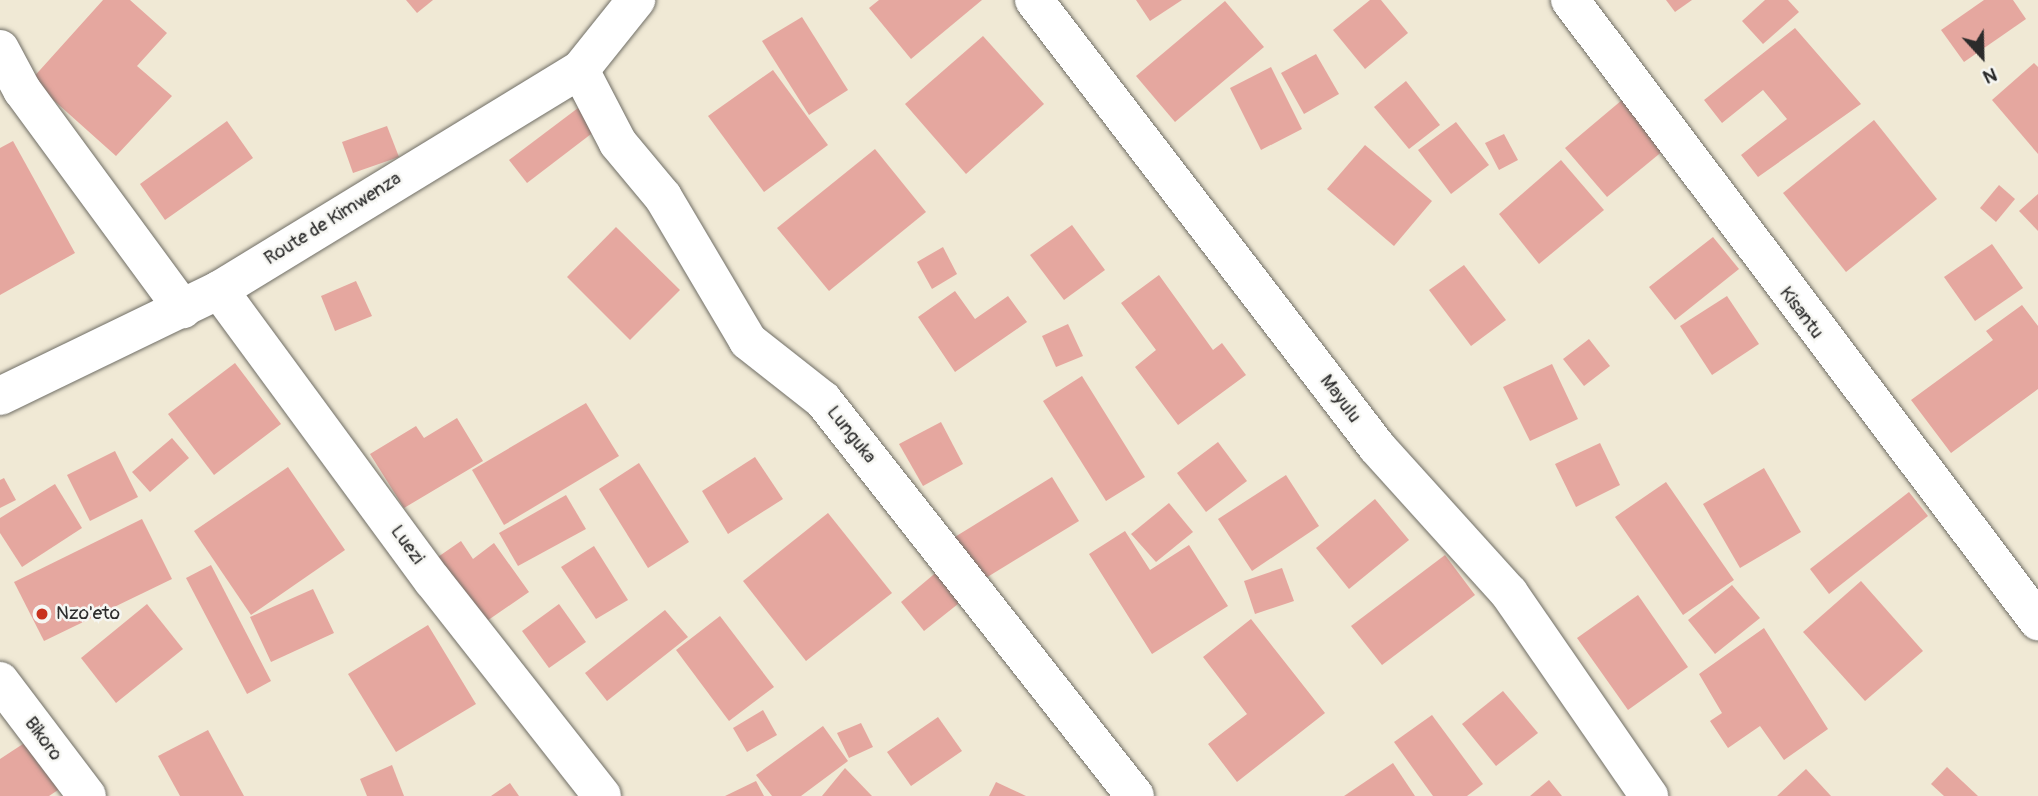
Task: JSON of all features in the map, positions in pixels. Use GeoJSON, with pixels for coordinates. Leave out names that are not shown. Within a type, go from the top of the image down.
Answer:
{"type":"FeatureCollection","features":[{"type":"Feature","properties":{"kind":"street","name":"Route de Kimwenza"},"geometry":{"type":"LineString","coordinates":[[0,396],[219,290],[580,71],[636,0]]}},
{"type":"Feature","properties":{"kind":"street","name":"Mayulu"},"geometry":{"type":"LineString","coordinates":[[1034,0],[1377,447],[1508,593],[1649,796]]}},
{"type":"Feature","properties":{"kind":"street","name":"Kisantu"},"geometry":{"type":"LineString","coordinates":[[1570,0],[2038,621]]}},
{"type":"Feature","properties":{"kind":"street"},"geometry":{"type":"LineString","coordinates":[[0,49],[22,90],[183,309]]}},
{"type":"Feature","properties":{"kind":"street","name":"Lunguka"},"geometry":{"type":"LineString","coordinates":[[580,71],[618,143],[663,197],[748,341],[823,400],[1136,796]]}},
{"type":"Feature","properties":{"kind":"street","name":"Luezi"},"geometry":{"type":"LineString","coordinates":[[219,290],[602,796]]}},
{"type":"Feature","properties":{"kind":"street","name":"Bikoro"},"geometry":{"type":"LineString","coordinates":[[0,681],[87,796]]}},
{"type":"Feature","properties":{"kind":"building"},"geometry":{"type":"Polygon","coordinates":[[[103,0],[130,0],[167,33],[137,66],[172,96],[116,156],[31,80],[103,0]]]}},
{"type":"Feature","properties":{"kind":"building"},"geometry":{"type":"Polygon","coordinates":[[[406,0],[433,0],[417,13],[406,0]]]}},
{"type":"Feature","properties":{"kind":"building"},"geometry":{"type":"Polygon","coordinates":[[[879,0],[982,0],[911,59],[869,8],[879,0]]]}},
{"type":"Feature","properties":{"kind":"building"},"geometry":{"type":"Polygon","coordinates":[[[1136,0],[1182,0],[1150,21],[1136,0]]]}},
{"type":"Feature","properties":{"kind":"building"},"geometry":{"type":"Polygon","coordinates":[[[1370,0],[1381,0],[1408,33],[1365,69],[1333,30],[1370,0]]]}},
{"type":"Feature","properties":{"kind":"building"},"geometry":{"type":"Polygon","coordinates":[[[1666,0],[1692,0],[1675,12],[1666,0]]]}},
{"type":"Feature","properties":{"kind":"building"},"geometry":{"type":"Polygon","coordinates":[[[1765,0],[1788,0],[1799,12],[1763,44],[1742,21],[1765,0]]]}},
{"type":"Feature","properties":{"kind":"building"},"geometry":{"type":"Polygon","coordinates":[[[1984,0],[2013,0],[2026,19],[1964,62],[1941,30],[1984,0]]]}},
{"type":"Feature","properties":{"kind":"building"},"geometry":{"type":"Polygon","coordinates":[[[1225,1],[1264,47],[1175,122],[1136,76],[1225,1]]]}},
{"type":"Feature","properties":{"kind":"building"},"geometry":{"type":"Polygon","coordinates":[[[802,17],[848,90],[809,115],[762,41],[802,17]]]}},
{"type":"Feature","properties":{"kind":"building"},"geometry":{"type":"Polygon","coordinates":[[[1795,28],[1861,104],[1758,177],[1741,155],[1787,119],[1763,90],[1722,123],[1704,100],[1795,28]]]}},
{"type":"Feature","properties":{"kind":"building"},"geometry":{"type":"Polygon","coordinates":[[[983,36],[1044,104],[966,174],[905,104],[983,36]]]}},
{"type":"Feature","properties":{"kind":"building"},"geometry":{"type":"Polygon","coordinates":[[[1316,54],[1339,94],[1304,114],[1281,73],[1316,54]]]}},
{"type":"Feature","properties":{"kind":"building"},"geometry":{"type":"Polygon","coordinates":[[[2034,63],[2038,67],[2038,154],[1992,100],[2034,63]]]}},
{"type":"Feature","properties":{"kind":"building"},"geometry":{"type":"Polygon","coordinates":[[[1271,67],[1302,129],[1261,150],[1230,88],[1271,67]]]}},
{"type":"Feature","properties":{"kind":"building"},"geometry":{"type":"Polygon","coordinates":[[[773,70],[828,145],[764,192],[708,116],[773,70]]]}},
{"type":"Feature","properties":{"kind":"building"},"geometry":{"type":"Polygon","coordinates":[[[1406,81],[1440,125],[1409,149],[1374,107],[1406,81]]]}},
{"type":"Feature","properties":{"kind":"building"},"geometry":{"type":"Polygon","coordinates":[[[1622,100],[1664,150],[1607,197],[1565,148],[1622,100]]]}},
{"type":"Feature","properties":{"kind":"building"},"geometry":{"type":"Polygon","coordinates":[[[578,108],[595,131],[527,183],[509,160],[578,108]]]}},
{"type":"Feature","properties":{"kind":"building"},"geometry":{"type":"Polygon","coordinates":[[[1874,120],[1937,199],[1846,272],[1783,193],[1874,120]]]}},
{"type":"Feature","properties":{"kind":"building"},"geometry":{"type":"Polygon","coordinates":[[[227,121],[253,158],[165,220],[140,184],[227,121]]]}},
{"type":"Feature","properties":{"kind":"building"},"geometry":{"type":"Polygon","coordinates":[[[1456,122],[1489,165],[1451,194],[1418,150],[1456,122]]]}},
{"type":"Feature","properties":{"kind":"building"},"geometry":{"type":"Polygon","coordinates":[[[387,126],[399,157],[353,173],[342,142],[387,126]]]}},
{"type":"Feature","properties":{"kind":"building"},"geometry":{"type":"Polygon","coordinates":[[[1504,134],[1518,160],[1499,170],[1485,143],[1504,134]]]}},
{"type":"Feature","properties":{"kind":"building"},"geometry":{"type":"Polygon","coordinates":[[[13,141],[75,253],[0,295],[0,148],[13,141]]]}},
{"type":"Feature","properties":{"kind":"building"},"geometry":{"type":"Polygon","coordinates":[[[1365,145],[1432,201],[1394,246],[1327,189],[1365,145]]]}},
{"type":"Feature","properties":{"kind":"building"},"geometry":{"type":"Polygon","coordinates":[[[875,149],[926,212],[829,291],[777,228],[875,149]]]}},
{"type":"Feature","properties":{"kind":"building"},"geometry":{"type":"Polygon","coordinates":[[[1561,160],[1604,210],[1539,264],[1499,214],[1561,160]]]}},
{"type":"Feature","properties":{"kind":"building"},"geometry":{"type":"Polygon","coordinates":[[[1999,185],[2015,199],[1996,222],[1980,208],[1999,185]]]}},
{"type":"Feature","properties":{"kind":"building"},"geometry":{"type":"Polygon","coordinates":[[[2038,194],[2038,231],[2019,211],[2038,194]]]}},
{"type":"Feature","properties":{"kind":"building"},"geometry":{"type":"Polygon","coordinates":[[[1072,225],[1105,270],[1064,300],[1030,255],[1072,225]]]}},
{"type":"Feature","properties":{"kind":"building"},"geometry":{"type":"Polygon","coordinates":[[[616,227],[680,290],[630,340],[567,277],[616,227]]]}},
{"type":"Feature","properties":{"kind":"building"},"geometry":{"type":"Polygon","coordinates":[[[1713,237],[1739,269],[1675,320],[1649,287],[1713,237]]]}},
{"type":"Feature","properties":{"kind":"building"},"geometry":{"type":"Polygon","coordinates":[[[1992,244],[2023,288],[1975,321],[1944,277],[1992,244]]]}},
{"type":"Feature","properties":{"kind":"building"},"geometry":{"type":"Polygon","coordinates":[[[943,247],[957,274],[932,289],[917,262],[943,247]]]}},
{"type":"Feature","properties":{"kind":"building"},"geometry":{"type":"Polygon","coordinates":[[[1464,265],[1506,320],[1471,346],[1429,290],[1464,265]]]}},
{"type":"Feature","properties":{"kind":"building"},"geometry":{"type":"Polygon","coordinates":[[[1159,275],[1213,350],[1222,343],[1246,375],[1178,425],[1135,367],[1156,350],[1121,303],[1159,275]]]}},
{"type":"Feature","properties":{"kind":"building"},"geometry":{"type":"Polygon","coordinates":[[[356,281],[372,316],[335,331],[321,296],[356,281]]]}},
{"type":"Feature","properties":{"kind":"building"},"geometry":{"type":"Polygon","coordinates":[[[955,291],[975,319],[1008,296],[1027,322],[955,372],[918,317],[955,291]]]}},
{"type":"Feature","properties":{"kind":"building"},"geometry":{"type":"Polygon","coordinates":[[[1727,296],[1759,344],[1712,375],[1680,326],[1727,296]]]}},
{"type":"Feature","properties":{"kind":"building"},"geometry":{"type":"Polygon","coordinates":[[[2022,305],[2038,326],[2038,389],[1951,453],[1911,400],[1993,340],[1986,331],[2022,305]]]}},
{"type":"Feature","properties":{"kind":"building"},"geometry":{"type":"Polygon","coordinates":[[[1068,324],[1083,356],[1056,367],[1042,336],[1068,324]]]}},
{"type":"Feature","properties":{"kind":"building"},"geometry":{"type":"Polygon","coordinates":[[[1589,339],[1610,366],[1584,386],[1563,359],[1589,339]]]}},
{"type":"Feature","properties":{"kind":"building"},"geometry":{"type":"Polygon","coordinates":[[[235,363],[281,424],[214,475],[168,414],[235,363]]]}},
{"type":"Feature","properties":{"kind":"building"},"geometry":{"type":"Polygon","coordinates":[[[1552,364],[1578,419],[1530,441],[1503,387],[1552,364]]]}},
{"type":"Feature","properties":{"kind":"building"},"geometry":{"type":"Polygon","coordinates":[[[1082,376],[1145,477],[1106,501],[1043,401],[1082,376]]]}},
{"type":"Feature","properties":{"kind":"building"},"geometry":{"type":"Polygon","coordinates":[[[586,403],[619,456],[504,525],[472,470],[586,403]]]}},
{"type":"Feature","properties":{"kind":"building"},"geometry":{"type":"Polygon","coordinates":[[[457,418],[483,461],[404,508],[370,454],[416,426],[424,438],[457,418]]]}},
{"type":"Feature","properties":{"kind":"building"},"geometry":{"type":"Polygon","coordinates":[[[941,422],[963,464],[923,486],[899,444],[941,422]]]}},
{"type":"Feature","properties":{"kind":"building"},"geometry":{"type":"Polygon","coordinates":[[[172,438],[189,458],[150,492],[132,472],[172,438]]]}},
{"type":"Feature","properties":{"kind":"building"},"geometry":{"type":"Polygon","coordinates":[[[1218,442],[1247,481],[1206,512],[1177,473],[1218,442]]]}},
{"type":"Feature","properties":{"kind":"building"},"geometry":{"type":"Polygon","coordinates":[[[1600,443],[1620,485],[1576,507],[1555,464],[1600,443]]]}},
{"type":"Feature","properties":{"kind":"building"},"geometry":{"type":"Polygon","coordinates":[[[115,451],[138,497],[90,521],[67,475],[115,451]]]}},
{"type":"Feature","properties":{"kind":"building"},"geometry":{"type":"Polygon","coordinates":[[[755,457],[783,499],[728,534],[702,491],[755,457]]]}},
{"type":"Feature","properties":{"kind":"building"},"geometry":{"type":"Polygon","coordinates":[[[639,463],[689,542],[648,568],[599,489],[639,463]]]}},
{"type":"Feature","properties":{"kind":"building"},"geometry":{"type":"Polygon","coordinates":[[[288,467],[345,550],[251,615],[194,531],[288,467]]]}},
{"type":"Feature","properties":{"kind":"building"},"geometry":{"type":"Polygon","coordinates":[[[1764,468],[1801,532],[1740,568],[1703,504],[1764,468]]]}},
{"type":"Feature","properties":{"kind":"building"},"geometry":{"type":"Polygon","coordinates":[[[1286,475],[1319,526],[1252,571],[1218,519],[1286,475]]]}},
{"type":"Feature","properties":{"kind":"building"},"geometry":{"type":"Polygon","coordinates":[[[1052,477],[1079,521],[976,584],[950,540],[1052,477]]]}},
{"type":"Feature","properties":{"kind":"building"},"geometry":{"type":"Polygon","coordinates":[[[4,478],[16,500],[0,508],[0,480],[4,478]]]}},
{"type":"Feature","properties":{"kind":"building"},"geometry":{"type":"Polygon","coordinates":[[[1666,482],[1734,580],[1683,615],[1615,517],[1666,482]]]}},
{"type":"Feature","properties":{"kind":"building"},"geometry":{"type":"Polygon","coordinates":[[[55,484],[82,528],[22,567],[0,533],[0,518],[55,484]]]}},
{"type":"Feature","properties":{"kind":"building"},"geometry":{"type":"Polygon","coordinates":[[[1909,492],[1928,516],[1829,594],[1810,569],[1909,492]]]}},
{"type":"Feature","properties":{"kind":"building"},"geometry":{"type":"Polygon","coordinates":[[[566,495],[586,529],[518,566],[499,533],[566,495]]]}},
{"type":"Feature","properties":{"kind":"building"},"geometry":{"type":"Polygon","coordinates":[[[1375,499],[1409,540],[1349,589],[1316,548],[1375,499]]]}},
{"type":"Feature","properties":{"kind":"building"},"geometry":{"type":"Polygon","coordinates":[[[1169,503],[1193,532],[1156,562],[1131,534],[1169,503]]]}},
{"type":"Feature","properties":{"kind":"building"},"geometry":{"type":"Polygon","coordinates":[[[828,513],[892,593],[806,661],[743,581],[828,513]]]}},
{"type":"Feature","properties":{"kind":"building"},"geometry":{"type":"Polygon","coordinates":[[[142,519],[172,579],[44,641],[14,582],[142,519]]]}},
{"type":"Feature","properties":{"kind":"building"},"geometry":{"type":"Polygon","coordinates":[[[1125,531],[1150,570],[1189,545],[1228,606],[1152,654],[1089,554],[1125,531]]]}},
{"type":"Feature","properties":{"kind":"building"},"geometry":{"type":"Polygon","coordinates":[[[461,541],[473,559],[494,543],[529,592],[481,625],[435,559],[461,541]]]}},
{"type":"Feature","properties":{"kind":"building"},"geometry":{"type":"Polygon","coordinates":[[[594,546],[628,600],[596,619],[561,567],[594,546]]]}},
{"type":"Feature","properties":{"kind":"building"},"geometry":{"type":"Polygon","coordinates":[[[1445,555],[1475,595],[1382,665],[1351,626],[1445,555]]]}},
{"type":"Feature","properties":{"kind":"building"},"geometry":{"type":"Polygon","coordinates":[[[211,565],[271,681],[247,694],[186,578],[211,565]]]}},
{"type":"Feature","properties":{"kind":"building"},"geometry":{"type":"Polygon","coordinates":[[[1282,568],[1294,601],[1255,614],[1244,581],[1282,568]]]}},
{"type":"Feature","properties":{"kind":"building"},"geometry":{"type":"Polygon","coordinates":[[[939,570],[963,600],[924,631],[901,602],[939,570]]]}},
{"type":"Feature","properties":{"kind":"building"},"geometry":{"type":"Polygon","coordinates":[[[1861,581],[1923,651],[1865,701],[1803,632],[1861,581]]]}},
{"type":"Feature","properties":{"kind":"building"},"geometry":{"type":"Polygon","coordinates":[[[1732,585],[1760,618],[1715,654],[1688,620],[1732,585]]]}},
{"type":"Feature","properties":{"kind":"building"},"geometry":{"type":"Polygon","coordinates":[[[313,589],[334,633],[271,662],[250,617],[313,589]]]}},
{"type":"Feature","properties":{"kind":"building"},"geometry":{"type":"Polygon","coordinates":[[[1638,595],[1688,667],[1628,710],[1577,638],[1638,595]]]}},
{"type":"Feature","properties":{"kind":"building"},"geometry":{"type":"Polygon","coordinates":[[[147,604],[183,649],[116,703],[81,658],[147,604]]]}},
{"type":"Feature","properties":{"kind":"building"},"geometry":{"type":"Polygon","coordinates":[[[559,604],[586,642],[549,668],[522,631],[559,604]]]}},
{"type":"Feature","properties":{"kind":"building"},"geometry":{"type":"Polygon","coordinates":[[[665,610],[688,637],[607,701],[585,673],[665,610]]]}},
{"type":"Feature","properties":{"kind":"building"},"geometry":{"type":"Polygon","coordinates":[[[720,616],[774,687],[729,721],[676,650],[720,616]]]}},
{"type":"Feature","properties":{"kind":"building"},"geometry":{"type":"Polygon","coordinates":[[[1251,619],[1325,713],[1237,782],[1208,744],[1247,714],[1203,657],[1251,619]]]}},
{"type":"Feature","properties":{"kind":"building"},"geometry":{"type":"Polygon","coordinates":[[[428,625],[476,704],[396,752],[348,674],[428,625]]]}},
{"type":"Feature","properties":{"kind":"building"},"geometry":{"type":"Polygon","coordinates":[[[1764,628],[1828,729],[1784,760],[1760,726],[1728,748],[1710,721],[1722,713],[1699,674],[1764,628]]]}},
{"type":"Feature","properties":{"kind":"building"},"geometry":{"type":"Polygon","coordinates":[[[1503,691],[1538,733],[1496,766],[1462,724],[1503,691]]]}},
{"type":"Feature","properties":{"kind":"building"},"geometry":{"type":"Polygon","coordinates":[[[763,710],[777,735],[747,752],[733,728],[763,710]]]}},
{"type":"Feature","properties":{"kind":"building"},"geometry":{"type":"Polygon","coordinates":[[[1432,715],[1483,784],[1467,796],[1433,796],[1394,742],[1432,715]]]}},
{"type":"Feature","properties":{"kind":"building"},"geometry":{"type":"Polygon","coordinates":[[[938,717],[962,751],[911,786],[887,752],[938,717]]]}},
{"type":"Feature","properties":{"kind":"building"},"geometry":{"type":"Polygon","coordinates":[[[861,723],[873,747],[849,758],[837,733],[861,723]]]}},
{"type":"Feature","properties":{"kind":"building"},"geometry":{"type":"Polygon","coordinates":[[[823,726],[848,761],[801,796],[772,796],[756,775],[823,726]]]}},
{"type":"Feature","properties":{"kind":"building"},"geometry":{"type":"Polygon","coordinates":[[[208,730],[244,796],[180,796],[158,756],[208,730]]]}},
{"type":"Feature","properties":{"kind":"building"},"geometry":{"type":"Polygon","coordinates":[[[29,740],[61,788],[49,796],[0,796],[0,759],[29,740]]]}},
{"type":"Feature","properties":{"kind":"building"},"geometry":{"type":"Polygon","coordinates":[[[1393,763],[1415,796],[1344,796],[1393,763]]]}},
{"type":"Feature","properties":{"kind":"building"},"geometry":{"type":"Polygon","coordinates":[[[392,765],[404,796],[367,796],[360,779],[392,765]]]}},
{"type":"Feature","properties":{"kind":"building"},"geometry":{"type":"Polygon","coordinates":[[[1947,767],[1978,796],[1944,796],[1931,784],[1947,767]]]}},
{"type":"Feature","properties":{"kind":"building"},"geometry":{"type":"Polygon","coordinates":[[[845,768],[872,796],[822,796],[845,768]]]}},
{"type":"Feature","properties":{"kind":"building"},"geometry":{"type":"Polygon","coordinates":[[[1806,769],[1831,796],[1777,796],[1806,769]]]}},
{"type":"Feature","properties":{"kind":"building"},"geometry":{"type":"Polygon","coordinates":[[[1549,780],[1562,796],[1530,796],[1549,780]]]}},
{"type":"Feature","properties":{"kind":"building"},"geometry":{"type":"Polygon","coordinates":[[[756,781],[764,796],[725,796],[756,781]]]}},
{"type":"Feature","properties":{"kind":"building"},"geometry":{"type":"Polygon","coordinates":[[[996,782],[1026,796],[989,796],[996,782]]]}},
{"type":"Feature","properties":{"kind":"building"},"geometry":{"type":"Polygon","coordinates":[[[510,783],[519,796],[491,796],[510,783]]]}},
{"type":"Feature","properties":{"kind":"place","name":"Nzo'eto"},"geometry":{"type":"Point","coordinates":[42,614]}}]}
